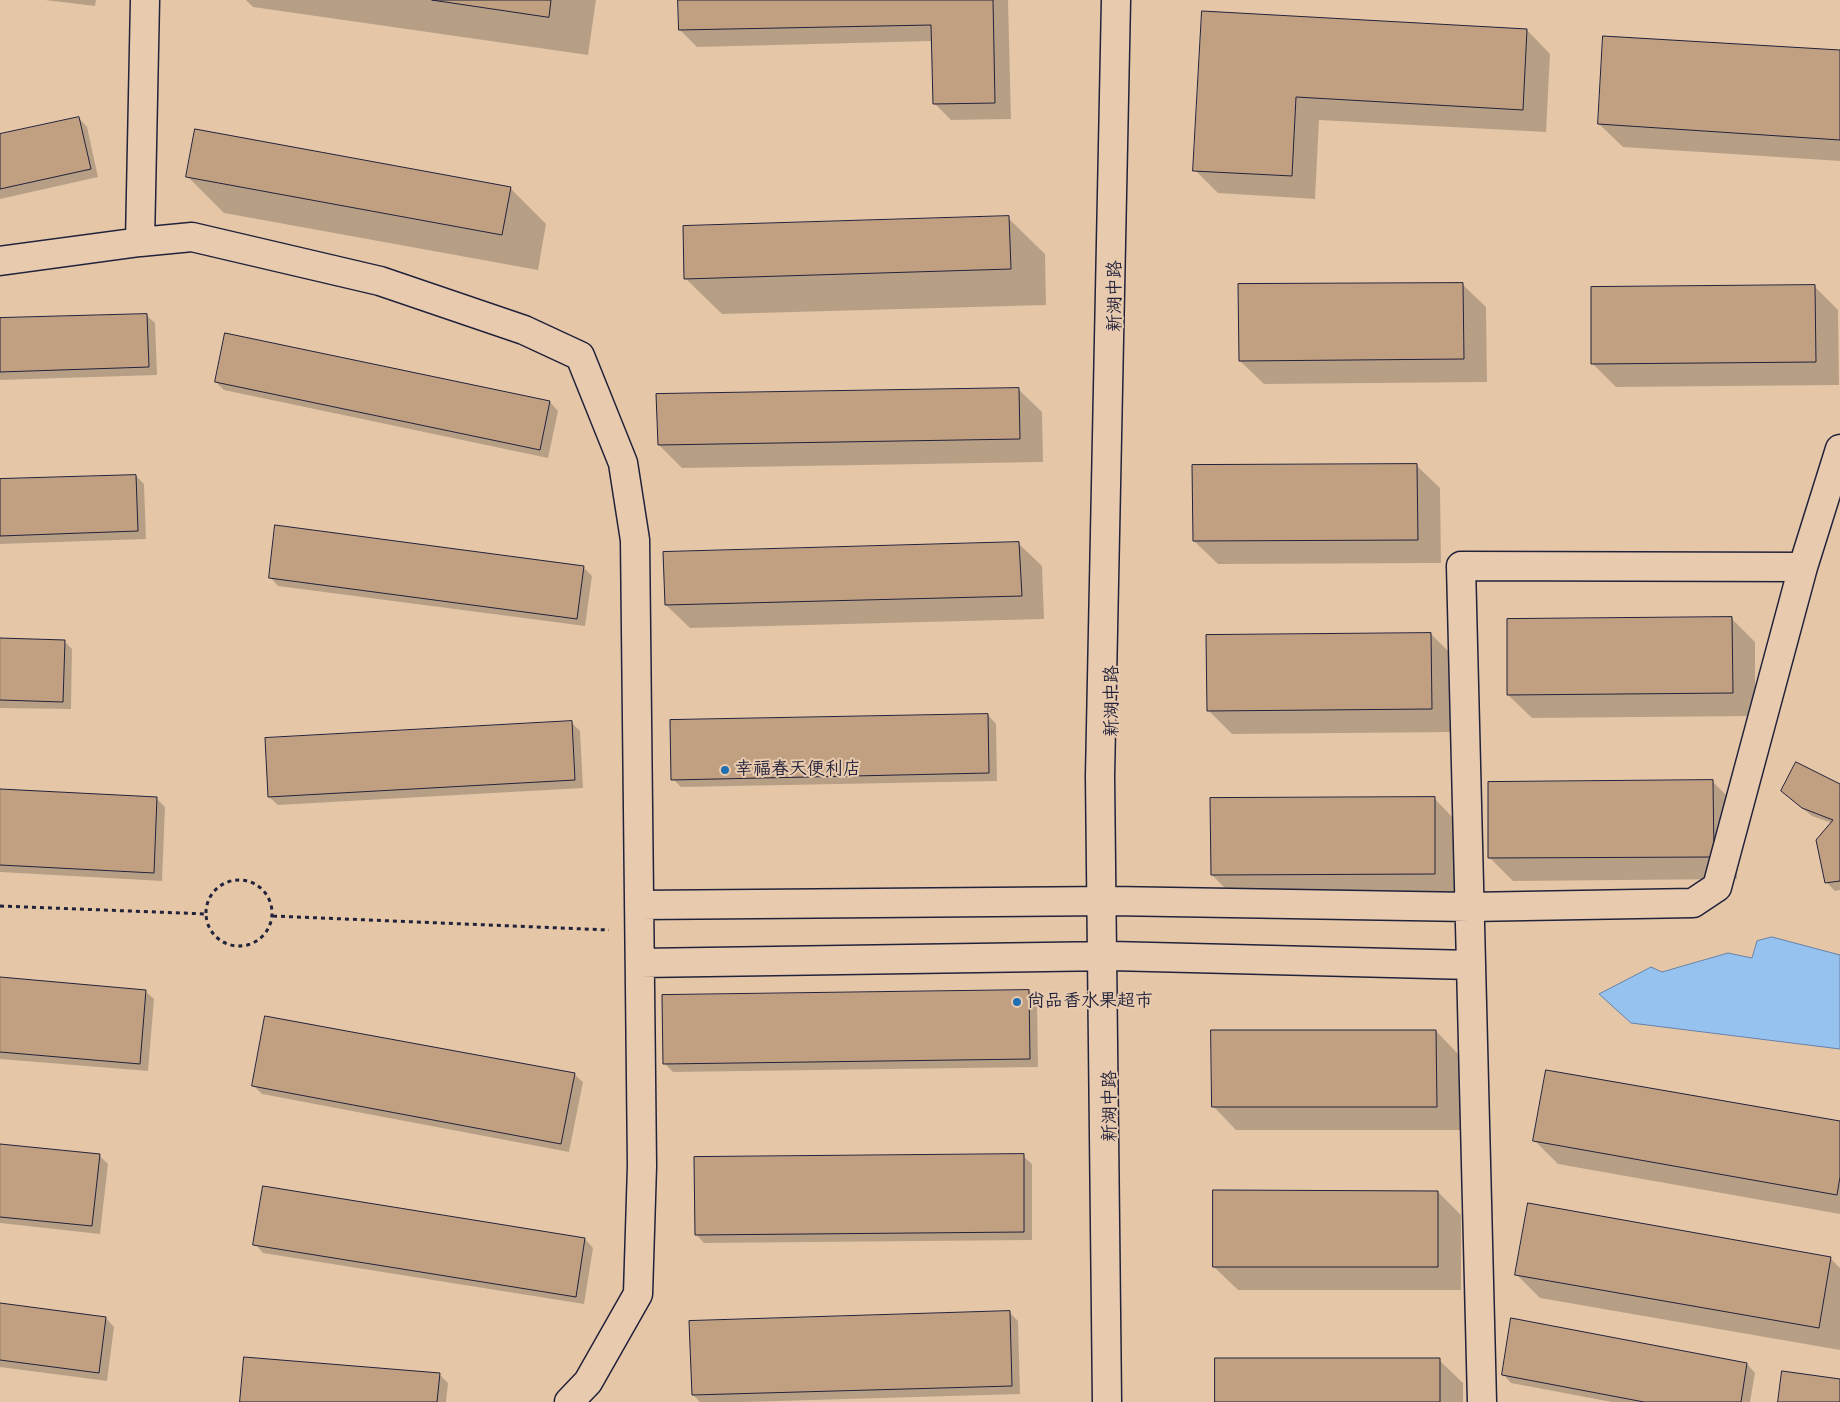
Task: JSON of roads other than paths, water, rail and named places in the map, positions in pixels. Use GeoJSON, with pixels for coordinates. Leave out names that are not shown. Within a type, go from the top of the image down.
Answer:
{"type":"FeatureCollection","features":[{"type":"Feature","properties":{"kind":"street"},"geometry":{"type":"LineString","coordinates":[[140,242],[145,0]]}},
{"type":"Feature","properties":{"kind":"street","name":"新湖中路"},"geometry":{"type":"LineString","coordinates":[[1112,1402],[1106,901],[1117,0]]}},
{"type":"Feature","properties":{"kind":"street"},"geometry":{"type":"LineString","coordinates":[[0,261],[192,237],[380,281],[524,330],[580,356],[623,464],[635,540],[642,1166],[638,1294],[588,1382],[569,1402]]}},
{"type":"Feature","properties":{"kind":"street"},"geometry":{"type":"LineString","coordinates":[[639,905],[1106,901],[1469,907],[1693,904],[1717,887],[1803,567],[1840,449]]}},
{"type":"Feature","properties":{"kind":"street"},"geometry":{"type":"LineString","coordinates":[[1482,1402],[1461,566],[1803,567]]}},
{"type":"Feature","properties":{"kind":"street"},"geometry":{"type":"LineString","coordinates":[[640,963],[1106,956],[1471,965]]}},
{"type":"Feature","properties":{"kind":"street"},"geometry":{"type":"LineString","coordinates":[[1106,956],[1107,1402]]}},
{"type":"Feature","properties":{"kind":"water"},"geometry":{"type":"Polygon","coordinates":[[[1772,937],[1840,955],[1840,1049],[1631,1023],[1599,994],[1651,967],[1662,972],[1728,953],[1752,958],[1757,941],[1772,937]]]}},
{"type":"Feature","properties":{"kind":"place","name":"幸福春天便利店"},"geometry":{"type":"Point","coordinates":[725,770]}},
{"type":"Feature","properties":{"kind":"place","name":"尚品香水果超市"},"geometry":{"type":"Point","coordinates":[1017,1002]}}]}
